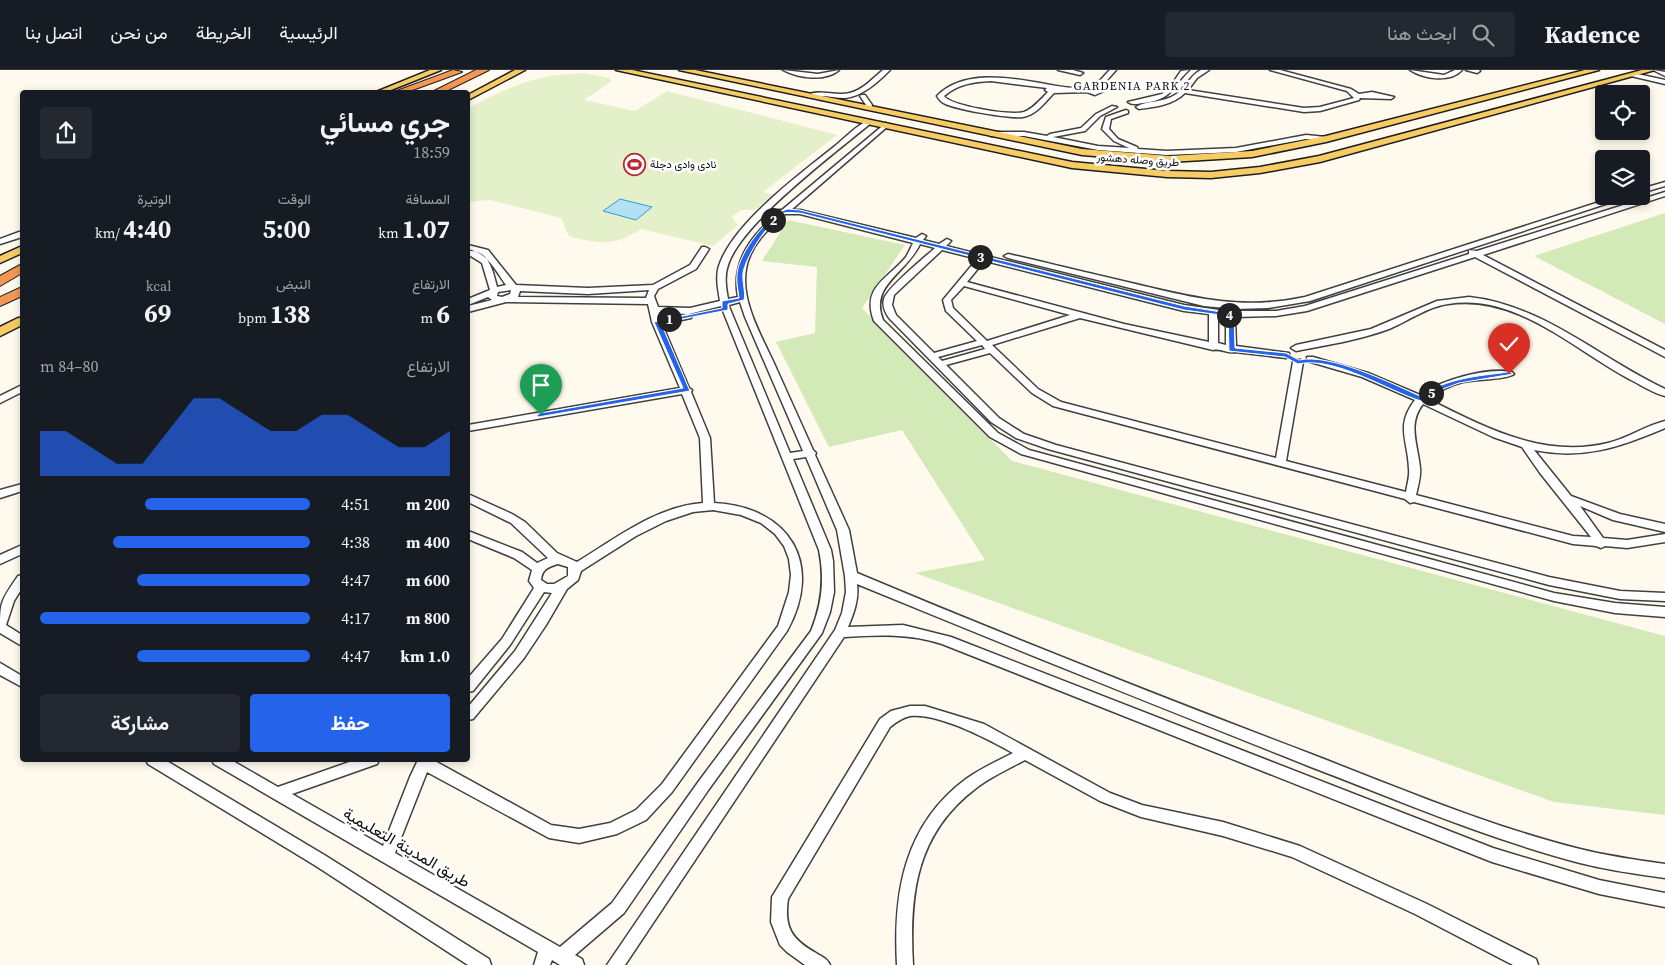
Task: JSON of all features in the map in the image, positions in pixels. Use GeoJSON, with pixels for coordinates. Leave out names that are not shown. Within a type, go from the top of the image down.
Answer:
{"type":"FeatureCollection","features":[{"type":"Feature","properties":{"kind":"highway"},"geometry":{"type":"LineString","coordinates":[[441,90],[484,70]]}},
{"type":"Feature","properties":{"kind":"highway"},"geometry":{"type":"LineString","coordinates":[[405,90],[459,71]]}},
{"type":"Feature","properties":{"kind":"highway"},"geometry":{"type":"LineString","coordinates":[[418,90],[459,71]]}},
{"type":"Feature","properties":{"kind":"highway"},"geometry":{"type":"LineString","coordinates":[[0,284],[20,269]]}},
{"type":"Feature","properties":{"kind":"highway"},"geometry":{"type":"LineString","coordinates":[[0,284],[20,275]]}},
{"type":"Feature","properties":{"kind":"highway"},"geometry":{"type":"LineString","coordinates":[[0,302],[20,292]]}},
{"type":"Feature","properties":{"kind":"main road"},"geometry":{"type":"LineString","coordinates":[[385,90],[437,70]]}},
{"type":"Feature","properties":{"kind":"main road"},"geometry":{"type":"LineString","coordinates":[[470,97],[521,70]]}},
{"type":"Feature","properties":{"kind":"main road","name":"طريق وصله دهشور"},"geometry":{"type":"LineString","coordinates":[[620,70],[1072,165],[1130,172],[1193,175],[1245,172],[1320,159],[1651,70]]}},
{"type":"Feature","properties":{"kind":"main road","name":"طريق وصله دهشور"},"geometry":{"type":"LineString","coordinates":[[684,70],[1082,152],[1170,159],[1252,154],[1326,139],[1595,70]]}},
{"type":"Feature","properties":{"kind":"main road"},"geometry":{"type":"LineString","coordinates":[[1446,109],[1453,116],[1469,119]]}},
{"type":"Feature","properties":{"kind":"main road"},"geometry":{"type":"LineString","coordinates":[[1413,118],[1430,122],[1435,128]]}},
{"type":"Feature","properties":{"kind":"main road"},"geometry":{"type":"LineString","coordinates":[[0,252],[20,243]]}},
{"type":"Feature","properties":{"kind":"main road"},"geometry":{"type":"LineString","coordinates":[[0,260],[20,250]]}},
{"type":"Feature","properties":{"kind":"main road"},"geometry":{"type":"LineString","coordinates":[[0,325],[20,315]]}},
{"type":"Feature","properties":{"kind":"main road"},"geometry":{"type":"LineString","coordinates":[[0,332],[20,322]]}},
{"type":"Feature","properties":{"kind":"street"},"geometry":{"type":"LineString","coordinates":[[786,70],[818,76],[829,74],[836,70]]}},
{"type":"Feature","properties":{"kind":"street"},"geometry":{"type":"LineString","coordinates":[[855,95],[887,70]]}},
{"type":"Feature","properties":{"kind":"street"},"geometry":{"type":"LineString","coordinates":[[809,96],[820,94],[863,96],[897,70]]}},
{"type":"Feature","properties":{"kind":"street"},"geometry":{"type":"LineString","coordinates":[[1061,70],[1080,74]]}},
{"type":"Feature","properties":{"kind":"street"},"geometry":{"type":"LineString","coordinates":[[1097,90],[1113,70]]}},
{"type":"Feature","properties":{"kind":"street"},"geometry":{"type":"LineString","coordinates":[[991,134],[1035,136],[1087,131],[1098,114],[1120,103],[1152,99],[1168,92],[1179,75],[1186,70]]}},
{"type":"Feature","properties":{"kind":"street"},"geometry":{"type":"LineString","coordinates":[[1120,103],[1139,107],[1162,102],[1184,91],[1193,77],[1206,70]]}},
{"type":"Feature","properties":{"kind":"street"},"geometry":{"type":"LineString","coordinates":[[1274,70],[1342,88],[1357,96],[1391,97]]}},
{"type":"Feature","properties":{"kind":"street"},"geometry":{"type":"LineString","coordinates":[[1412,70],[1434,78],[1454,74],[1460,70]]}},
{"type":"Feature","properties":{"kind":"street"},"geometry":{"type":"LineString","coordinates":[[1468,70],[1476,71]]}},
{"type":"Feature","properties":{"kind":"street"},"geometry":{"type":"LineString","coordinates":[[1657,70],[1665,74]]}},
{"type":"Feature","properties":{"kind":"street"},"geometry":{"type":"LineString","coordinates":[[1633,75],[1665,82]]}},
{"type":"Feature","properties":{"kind":"street"},"geometry":{"type":"LineString","coordinates":[[1051,89],[1032,111],[1017,116],[953,104],[944,101],[940,96],[953,82],[978,76],[1004,77],[1051,89],[1058,87],[1063,90],[1097,90],[1105,96]]}},
{"type":"Feature","properties":{"kind":"street"},"geometry":{"type":"LineString","coordinates":[[1184,91],[1304,110],[1349,103],[1354,101],[1357,96]]}},
{"type":"Feature","properties":{"kind":"street"},"geometry":{"type":"LineString","coordinates":[[863,96],[869,105],[868,108]]}},
{"type":"Feature","properties":{"kind":"street"},"geometry":{"type":"LineString","coordinates":[[1120,103],[1126,112]]}},
{"type":"Feature","properties":{"kind":"street"},"geometry":{"type":"LineString","coordinates":[[1139,107],[1137,110],[1108,118],[1103,132],[1123,144],[1148,153]]}},
{"type":"Feature","properties":{"kind":"street"},"geometry":{"type":"LineString","coordinates":[[561,957],[618,908],[704,785],[816,633],[828,598],[829,566],[825,550],[725,306],[723,267],[736,242],[758,218],[869,122]]}},
{"type":"Feature","properties":{"kind":"street"},"geometry":{"type":"LineString","coordinates":[[615,965],[840,632],[850,600],[852,576],[843,530],[811,453],[743,302],[740,279],[743,263],[756,239],[781,212],[886,125]]}},
{"type":"Feature","properties":{"kind":"street"},"geometry":{"type":"LineString","coordinates":[[1035,136],[1098,148],[1148,153],[1220,152],[1306,137],[1326,139]]}},
{"type":"Feature","properties":{"kind":"street"},"geometry":{"type":"LineString","coordinates":[[827,157],[843,161]]}},
{"type":"Feature","properties":{"kind":"street"},"geometry":{"type":"LineString","coordinates":[[1650,188],[1665,184]]}},
{"type":"Feature","properties":{"kind":"street"},"geometry":{"type":"LineString","coordinates":[[945,244],[1184,308],[1214,313],[1266,307],[1307,299],[1665,194]]}},
{"type":"Feature","properties":{"kind":"street"},"geometry":{"type":"LineString","coordinates":[[795,200],[806,207],[919,239]]}},
{"type":"Feature","properties":{"kind":"street"},"geometry":{"type":"LineString","coordinates":[[781,212],[800,212],[1230,311],[1273,314],[1307,308],[1601,205]]}},
{"type":"Feature","properties":{"kind":"street"},"geometry":{"type":"LineString","coordinates":[[0,242],[20,235]]}},
{"type":"Feature","properties":{"kind":"street"},"geometry":{"type":"LineString","coordinates":[[919,239],[908,259],[878,290],[873,305],[875,313],[879,321],[982,424],[1008,444],[1044,458],[1554,597],[1615,608],[1665,612]]}},
{"type":"Feature","properties":{"kind":"street"},"geometry":{"type":"LineString","coordinates":[[945,244],[890,294],[887,301],[887,309],[995,420],[1036,442],[1550,581],[1620,595],[1665,597]]}},
{"type":"Feature","properties":{"kind":"street"},"geometry":{"type":"LineString","coordinates":[[470,247],[479,248],[491,254],[498,269],[516,293],[514,296],[470,308]]}},
{"type":"Feature","properties":{"kind":"street"},"geometry":{"type":"LineString","coordinates":[[470,301],[493,292],[512,288],[588,291],[654,287],[692,267],[704,249]]}},
{"type":"Feature","properties":{"kind":"street"},"geometry":{"type":"LineString","coordinates":[[1475,250],[1665,346]]}},
{"type":"Feature","properties":{"kind":"street"},"geometry":{"type":"LineString","coordinates":[[1475,250],[1665,354]]}},
{"type":"Feature","properties":{"kind":"street"},"geometry":{"type":"LineString","coordinates":[[470,253],[478,255],[486,262],[493,292],[492,297],[652,305],[685,311],[725,306]]}},
{"type":"Feature","properties":{"kind":"street"},"geometry":{"type":"LineString","coordinates":[[976,266],[947,300],[947,306],[1035,391],[1057,404],[1545,534],[1602,544],[1627,544],[1665,538]]}},
{"type":"Feature","properties":{"kind":"street"},"geometry":{"type":"LineString","coordinates":[[962,283],[1213,347],[1286,355],[1298,362],[1310,359],[1364,374],[1421,399],[1480,430],[1526,444],[1568,450],[1593,449],[1614,445],[1665,424]]}},
{"type":"Feature","properties":{"kind":"street"},"geometry":{"type":"LineString","coordinates":[[654,287],[650,296],[657,322],[687,390],[705,438],[709,507]]}},
{"type":"Feature","properties":{"kind":"street"},"geometry":{"type":"LineString","coordinates":[[1286,355],[1287,351],[1296,348],[1375,330],[1436,304],[1459,300],[1479,301],[1499,304],[1532,316],[1615,368],[1665,393]]}},
{"type":"Feature","properties":{"kind":"street"},"geometry":{"type":"LineString","coordinates":[[657,322],[743,302]]}},
{"type":"Feature","properties":{"kind":"street"},"geometry":{"type":"LineString","coordinates":[[1230,311],[1231,350]]}},
{"type":"Feature","properties":{"kind":"street"},"geometry":{"type":"LineString","coordinates":[[1213,347],[1214,313]]}},
{"type":"Feature","properties":{"kind":"street"},"geometry":{"type":"LineString","coordinates":[[936,360],[1082,315]]}},
{"type":"Feature","properties":{"kind":"street"},"geometry":{"type":"LineString","coordinates":[[1296,348],[1307,352],[1310,359]]}},
{"type":"Feature","properties":{"kind":"street"},"geometry":{"type":"LineString","coordinates":[[1280,464],[1298,362]]}},
{"type":"Feature","properties":{"kind":"street"},"geometry":{"type":"LineString","coordinates":[[1410,499],[1415,470],[1408,424],[1409,417],[1421,399],[1437,388],[1458,381],[1509,374]]}},
{"type":"Feature","properties":{"kind":"street"},"geometry":{"type":"LineString","coordinates":[[0,400],[20,389]]}},
{"type":"Feature","properties":{"kind":"street"},"geometry":{"type":"LineString","coordinates":[[470,428],[687,390]]}},
{"type":"Feature","properties":{"kind":"street"},"geometry":{"type":"LineString","coordinates":[[1526,444],[1546,474],[1568,498],[1602,544]]}},
{"type":"Feature","properties":{"kind":"street"},"geometry":{"type":"LineString","coordinates":[[786,457],[811,453]]}},
{"type":"Feature","properties":{"kind":"street"},"geometry":{"type":"LineString","coordinates":[[0,494],[20,489]]}},
{"type":"Feature","properties":{"kind":"street"},"geometry":{"type":"LineString","coordinates":[[1568,498],[1617,517],[1665,528]]}},
{"type":"Feature","properties":{"kind":"street"},"geometry":{"type":"LineString","coordinates":[[470,499],[511,518],[527,530],[543,550],[558,560]]}},
{"type":"Feature","properties":{"kind":"street"},"geometry":{"type":"LineString","coordinates":[[427,762],[549,831],[563,835],[596,834],[619,826],[641,815],[668,788],[783,628],[796,592],[795,556],[787,540],[774,526],[756,516],[735,509],[696,508],[666,517],[640,529],[575,569]]}},
{"type":"Feature","properties":{"kind":"street"},"geometry":{"type":"LineString","coordinates":[[470,536],[518,555],[538,569]]}},
{"type":"Feature","properties":{"kind":"street"},"geometry":{"type":"LineString","coordinates":[[0,560],[20,551]]}},
{"type":"Feature","properties":{"kind":"street"},"geometry":{"type":"LineString","coordinates":[[562,587],[550,589],[540,587],[535,580],[538,569],[544,564],[558,560],[566,561],[575,569]]}},
{"type":"Feature","properties":{"kind":"street"},"geometry":{"type":"LineString","coordinates":[[470,713],[525,648],[546,617],[562,587],[574,577],[575,569]]}},
{"type":"Feature","properties":{"kind":"street"},"geometry":{"type":"LineString","coordinates":[[852,576],[1252,738],[1504,834],[1572,855],[1629,867],[1665,871]]}},
{"type":"Feature","properties":{"kind":"street"},"geometry":{"type":"LineString","coordinates":[[20,582],[8,600],[0,626],[20,640]]}},
{"type":"Feature","properties":{"kind":"street"},"geometry":{"type":"LineString","coordinates":[[470,686],[506,642],[540,587]]}},
{"type":"Feature","properties":{"kind":"street"},"geometry":{"type":"LineString","coordinates":[[840,632],[886,629],[905,630],[933,637],[989,656],[1492,855],[1567,879],[1636,897],[1665,900]]}},
{"type":"Feature","properties":{"kind":"street"},"geometry":{"type":"LineString","coordinates":[[0,668],[20,681]]}},
{"type":"Feature","properties":{"kind":"street"},"geometry":{"type":"LineString","coordinates":[[822,965],[797,952],[786,941],[778,919],[780,896],[885,723],[896,715],[910,711],[925,711],[979,728],[1105,797],[1141,811],[1259,838],[1304,854],[1403,900],[1530,965]]}},
{"type":"Feature","properties":{"kind":"street"},"geometry":{"type":"LineString","coordinates":[[905,965],[903,906],[910,869],[924,837],[944,808],[968,785],[1026,753]]}},
{"type":"Feature","properties":{"kind":"street"},"geometry":{"type":"LineString","coordinates":[[156,762],[321,861],[483,965]]}},
{"type":"Feature","properties":{"kind":"street","name":"طريق المدينة التعليمية"},"geometry":{"type":"LineString","coordinates":[[223,762],[576,965]]}},
{"type":"Feature","properties":{"kind":"street"},"geometry":{"type":"LineString","coordinates":[[278,793],[363,762]]}},
{"type":"Feature","properties":{"kind":"street"},"geometry":{"type":"LineString","coordinates":[[387,855],[425,762]]}},
{"type":"Feature","properties":{"kind":"street"},"geometry":{"type":"LineString","coordinates":[[542,965],[546,956],[546,948]]}},
{"type":"Feature","properties":{"kind":"green space","name":"نادى وادى دجلة"},"geometry":{"type":"Polygon","coordinates":[[[585,73],[609,78],[612,81],[584,100],[635,111],[667,91],[837,135],[763,192],[772,195],[755,210],[741,210],[732,217],[738,225],[713,246],[641,229],[632,235],[615,241],[591,241],[568,235],[561,218],[490,200],[470,202],[470,107],[524,83],[567,74],[585,73]]]}},
{"type":"Feature","properties":{"kind":"green space"},"geometry":{"type":"Polygon","coordinates":[[[1665,213],[1665,324],[1534,256],[1665,213]]]}},
{"type":"Feature","properties":{"kind":"green space"},"geometry":{"type":"Polygon","coordinates":[[[788,220],[905,245],[862,308],[1012,461],[1665,636],[1665,815],[1554,802],[915,573],[985,560],[902,430],[829,447],[776,342],[815,333],[817,267],[762,261],[788,220]]]}},
{"type":"Feature","properties":{"kind":"water"},"geometry":{"type":"Polygon","coordinates":[[[620,199],[652,207],[636,220],[603,211],[620,199]]]}},
{"type":"Feature","properties":{"kind":"place","name":"نادى وادى دجلة"},"geometry":{"type":"Point","coordinates":[634,164]}},
{"type":"Feature","properties":{"kind":"district","name":"GARDENIA PARK 2"},"geometry":{"type":"Point","coordinates":[1132,86]}},
{"type":"Feature","properties":{"kind":"route"},"geometry":{"type":"LineString","coordinates":[[541,415],[687,390],[657,322],[726,309],[724,302],[742,299],[740,273],[747,253],[767,226],[781,212],[788,211],[796,211],[1184,308],[1231,315],[1231,350],[1286,355],[1298,362],[1306,362],[1310,359],[1371,377],[1421,399],[1437,388],[1458,381],[1482,376],[1509,374]]}}]}
